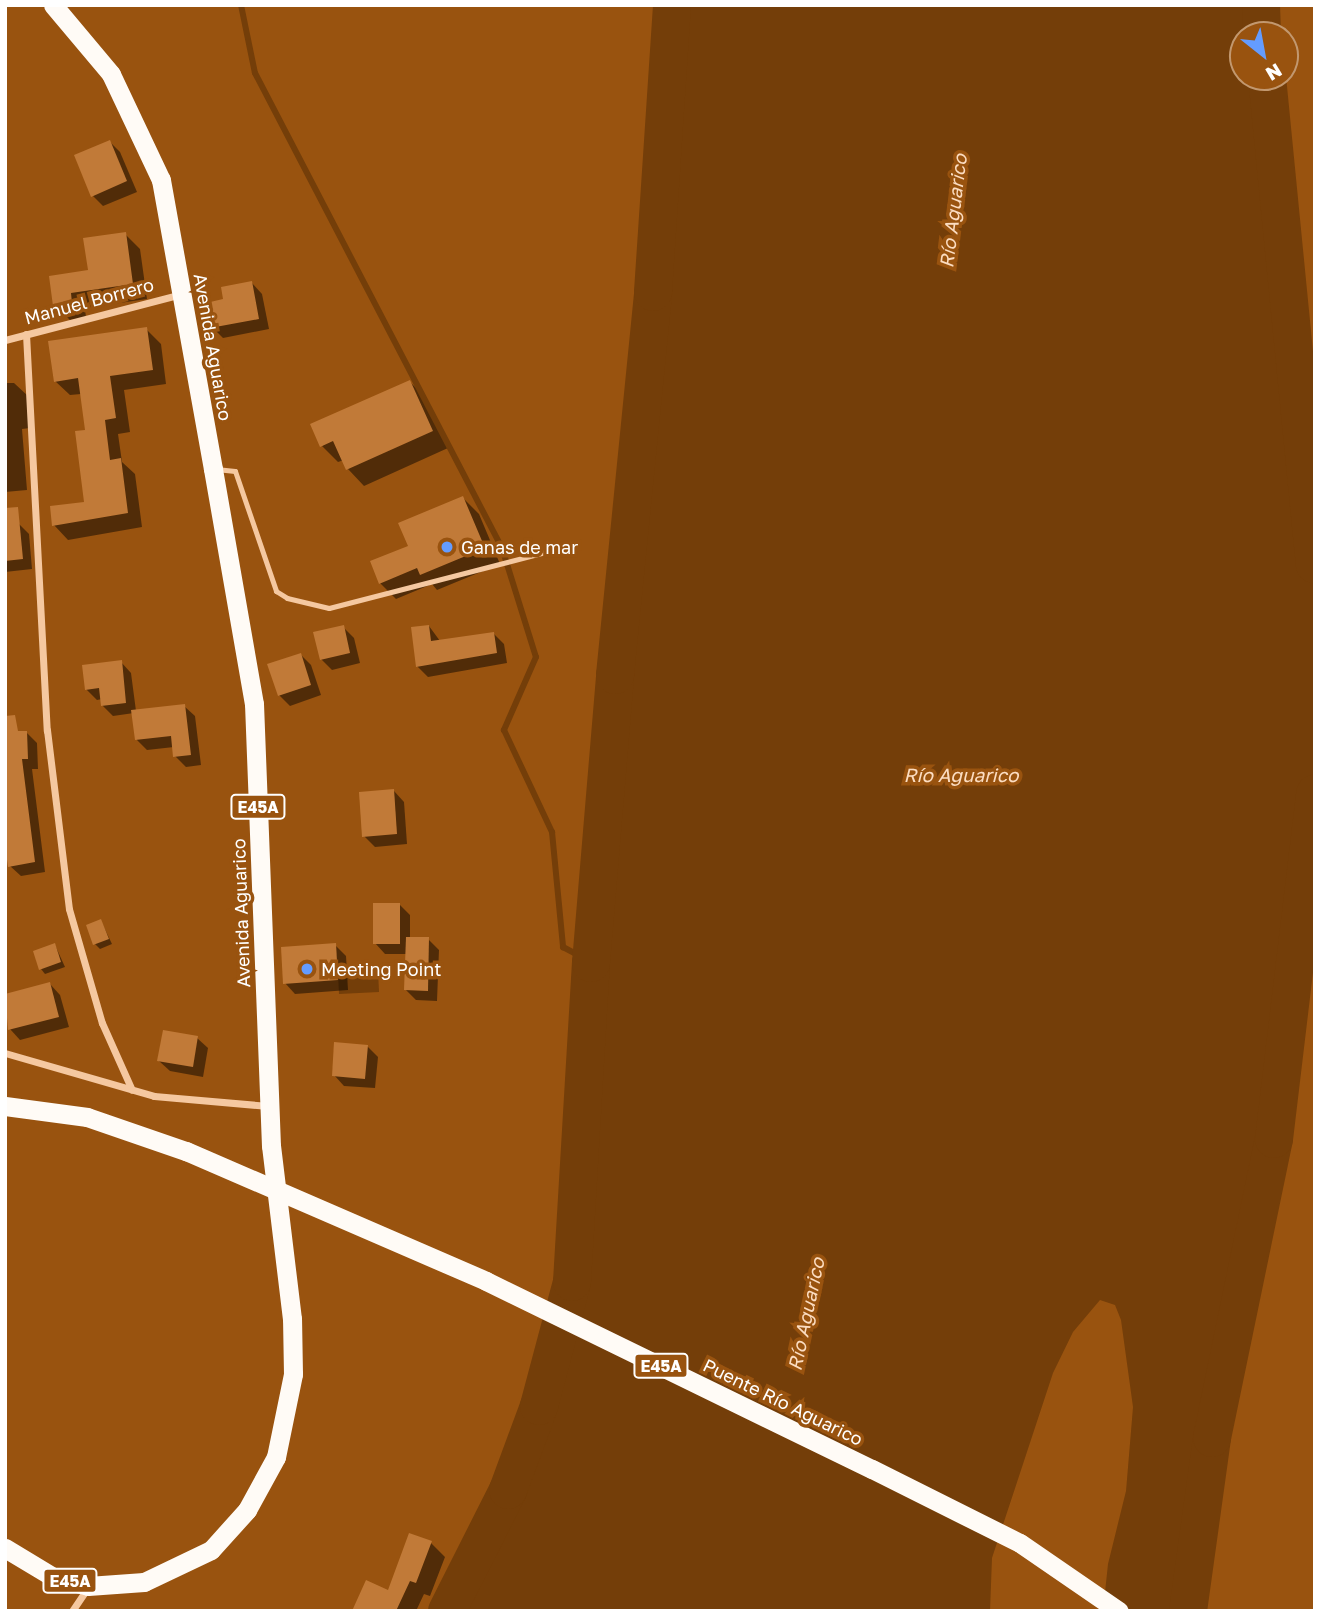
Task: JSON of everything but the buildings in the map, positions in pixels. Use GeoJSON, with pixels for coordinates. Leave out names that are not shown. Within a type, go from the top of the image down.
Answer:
{"type":"FeatureCollection","features":[{"type":"Feature","properties":{"kind":"highway","name":"Avenida Aguarico"},"geometry":{"type":"LineString","coordinates":[[53,5],[111,74],[161,180],[213,468],[254,704],[271,1146],[292,1319],[293,1360],[293,1374],[276,1457],[247,1510],[211,1550],[144,1582],[88,1586]]}},
{"type":"Feature","properties":{"kind":"highway","name":"Puente Río Aguarico"},"geometry":{"type":"LineString","coordinates":[[5,1106],[87,1116],[186,1152],[486,1281],[1020,1543],[1119,1611]]}},
{"type":"Feature","properties":{"kind":"highway","name":"E45A"},"geometry":{"type":"LineString","coordinates":[[5,1548],[24,1562],[53,1577],[88,1586]]}},
{"type":"Feature","properties":{"kind":"street","name":"Manuel Borrero"},"geometry":{"type":"LineString","coordinates":[[5,340],[182,293]]}},
{"type":"Feature","properties":{"kind":"street"},"geometry":{"type":"LineString","coordinates":[[26,334],[47,730],[69,909],[102,1023],[132,1090]]}},
{"type":"Feature","properties":{"kind":"street"},"geometry":{"type":"LineString","coordinates":[[5,1053],[154,1096],[270,1107]]}},
{"type":"Feature","properties":{"kind":"street"},"geometry":{"type":"LineString","coordinates":[[72,1611],[88,1586]]}},
{"type":"Feature","properties":{"kind":"lane"},"geometry":{"type":"LineString","coordinates":[[213,468],[235,471],[276,591],[287,598],[329,608],[573,545]]}},
{"type":"Feature","properties":{"kind":"water","name":"Río Aguarico"},"geometry":{"type":"Polygon","coordinates":[[[672,5],[1261,5],[1262,21],[1229,21],[1229,91],[1268,91],[1313,534],[1315,793],[1274,1139],[1212,1438],[1188,1611],[1103,1611],[1108,1564],[1126,1491],[1133,1407],[1121,1320],[1115,1305],[1100,1300],[1073,1332],[1053,1373],[992,1558],[990,1611],[447,1611],[508,1490],[539,1406],[572,1282],[591,963],[615,675],[653,292],[672,5]]]}},
{"type":"Feature","properties":{"kind":"water"},"geometry":{"type":"Polygon","coordinates":[[[378,970],[379,992],[339,994],[338,972],[378,970]]]}},
{"type":"Feature","properties":{"kind":"waterway"},"geometry":{"type":"LineString","coordinates":[[241,5],[255,73],[502,548],[536,657],[504,730],[552,832],[563,947],[598,966]]}},
{"type":"Feature","properties":{"kind":"waterway"},"geometry":{"type":"LineString","coordinates":[[447,1611],[508,1490],[539,1406],[572,1282],[591,963],[615,675],[653,292],[672,5]]}},
{"type":"Feature","properties":{"kind":"waterway"},"geometry":{"type":"LineString","coordinates":[[1261,5],[1262,21]]}},
{"type":"Feature","properties":{"kind":"waterway"},"geometry":{"type":"LineString","coordinates":[[1268,91],[1315,565]]}},
{"type":"Feature","properties":{"kind":"waterway"},"geometry":{"type":"LineString","coordinates":[[1188,1611],[1212,1438],[1274,1139],[1315,793]]}},
{"type":"Feature","properties":{"kind":"place","name":"Ganas de mar"},"geometry":{"type":"Point","coordinates":[447,547]}},
{"type":"Feature","properties":{"kind":"place","name":"Meeting Point"},"geometry":{"type":"Point","coordinates":[307,969]}}]}
